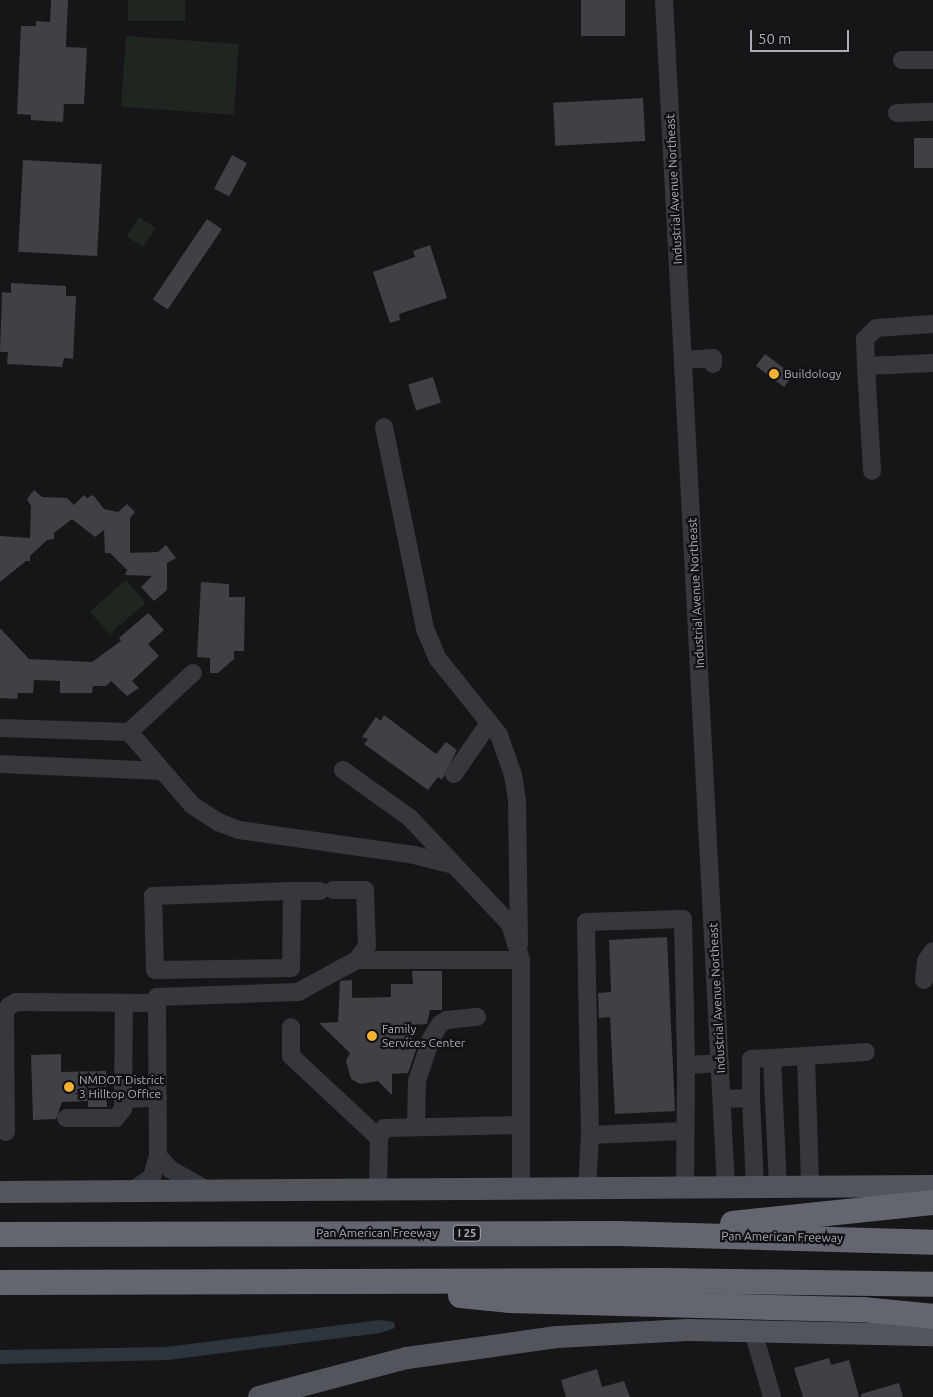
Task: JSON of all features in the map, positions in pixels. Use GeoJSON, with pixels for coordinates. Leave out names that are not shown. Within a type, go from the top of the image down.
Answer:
{"type":"FeatureCollection","features":[{"type":"Feature","properties":{"kind":"highway"},"geometry":{"type":"LineString","coordinates":[[618,1233],[933,1202]]}},
{"type":"Feature","properties":{"kind":"highway","name":"Pan American Freeway"},"geometry":{"type":"LineString","coordinates":[[0,1234],[618,1233],[933,1242]]}},
{"type":"Feature","properties":{"kind":"highway"},"geometry":{"type":"LineString","coordinates":[[0,1282],[663,1280],[933,1284]]}},
{"type":"Feature","properties":{"kind":"highway"},"geometry":{"type":"LineString","coordinates":[[328,1282],[508,1300],[862,1309],[933,1316]]}},
{"type":"Feature","properties":{"kind":"main road"},"geometry":{"type":"LineString","coordinates":[[0,1192],[378,1188],[521,1189],[933,1186]]}},
{"type":"Feature","properties":{"kind":"main road"},"geometry":{"type":"LineString","coordinates":[[259,1397],[298,1392],[407,1358],[547,1338],[623,1331],[753,1331],[933,1335]]}},
{"type":"Feature","properties":{"kind":"street","name":"Industrial Avenue Northeast"},"geometry":{"type":"LineString","coordinates":[[664,0],[726,1187]]}},
{"type":"Feature","properties":{"kind":"street"},"geometry":{"type":"LineString","coordinates":[[902,60],[933,60]]}},
{"type":"Feature","properties":{"kind":"street"},"geometry":{"type":"LineString","coordinates":[[897,114],[933,112]]}},
{"type":"Feature","properties":{"kind":"street"},"geometry":{"type":"LineString","coordinates":[[872,470],[865,339],[869,332],[876,328],[933,324]]}},
{"type":"Feature","properties":{"kind":"street"},"geometry":{"type":"LineString","coordinates":[[683,360],[713,358],[713,364]]}},
{"type":"Feature","properties":{"kind":"street"},"geometry":{"type":"LineString","coordinates":[[866,366],[933,363]]}},
{"type":"Feature","properties":{"kind":"street"},"geometry":{"type":"LineString","coordinates":[[384,427],[425,629],[438,659],[499,735],[513,775],[517,799],[520,953],[521,1189]]}},
{"type":"Feature","properties":{"kind":"street"},"geometry":{"type":"LineString","coordinates":[[0,728],[129,732],[194,673]]}},
{"type":"Feature","properties":{"kind":"street"},"geometry":{"type":"LineString","coordinates":[[454,774],[489,723]]}},
{"type":"Feature","properties":{"kind":"street"},"geometry":{"type":"LineString","coordinates":[[129,732],[192,805],[218,822],[239,830],[414,855],[455,865]]}},
{"type":"Feature","properties":{"kind":"street"},"geometry":{"type":"LineString","coordinates":[[0,764],[162,772]]}},
{"type":"Feature","properties":{"kind":"street"},"geometry":{"type":"LineString","coordinates":[[342,770],[410,818],[510,924],[520,953]]}},
{"type":"Feature","properties":{"kind":"street"},"geometry":{"type":"LineString","coordinates":[[292,891],[292,968],[155,970],[153,896],[292,891],[326,890],[365,890],[366,946],[357,960]]}},
{"type":"Feature","properties":{"kind":"street"},"geometry":{"type":"LineString","coordinates":[[586,1188],[590,1135],[586,922],[683,919],[686,1065],[685,1188]]}},
{"type":"Feature","properties":{"kind":"street"},"geometry":{"type":"LineString","coordinates":[[924,980],[926,961],[933,951]]}},
{"type":"Feature","properties":{"kind":"street"},"geometry":{"type":"LineString","coordinates":[[132,1191],[152,1177],[158,1156],[157,997],[298,992],[357,960],[520,953]]}},
{"type":"Feature","properties":{"kind":"street"},"geometry":{"type":"LineString","coordinates":[[6,1132],[3,1013],[16,1002],[157,1003]]}},
{"type":"Feature","properties":{"kind":"street"},"geometry":{"type":"LineString","coordinates":[[66,1118],[116,1118],[123,1109],[124,1003]]}},
{"type":"Feature","properties":{"kind":"street"},"geometry":{"type":"LineString","coordinates":[[416,1127],[417,1081],[431,1039],[440,1024],[447,1020],[477,1017]]}},
{"type":"Feature","properties":{"kind":"street"},"geometry":{"type":"LineString","coordinates":[[291,1027],[291,1056],[379,1138]]}},
{"type":"Feature","properties":{"kind":"street"},"geometry":{"type":"LineString","coordinates":[[755,1186],[751,1059],[866,1052]]}},
{"type":"Feature","properties":{"kind":"street"},"geometry":{"type":"LineString","coordinates":[[806,1056],[810,1186]]}},
{"type":"Feature","properties":{"kind":"street"},"geometry":{"type":"LineString","coordinates":[[772,1059],[778,1186]]}},
{"type":"Feature","properties":{"kind":"street"},"geometry":{"type":"LineString","coordinates":[[686,1065],[720,1063]]}},
{"type":"Feature","properties":{"kind":"street"},"geometry":{"type":"LineString","coordinates":[[124,1098],[158,1098]]}},
{"type":"Feature","properties":{"kind":"street"},"geometry":{"type":"LineString","coordinates":[[722,1099],[751,1098]]}},
{"type":"Feature","properties":{"kind":"street"},"geometry":{"type":"LineString","coordinates":[[378,1188],[379,1138],[384,1128],[521,1125]]}},
{"type":"Feature","properties":{"kind":"street"},"geometry":{"type":"LineString","coordinates":[[590,1135],[685,1131]]}},
{"type":"Feature","properties":{"kind":"street"},"geometry":{"type":"LineString","coordinates":[[158,1156],[170,1169],[208,1191]]}},
{"type":"Feature","properties":{"kind":"street"},"geometry":{"type":"LineString","coordinates":[[753,1331],[772,1397]]}},
{"type":"Feature","properties":{"kind":"shaded area"},"geometry":{"type":"Polygon","coordinates":[[[128,0],[185,0],[185,21],[128,21],[128,0]]]}},
{"type":"Feature","properties":{"kind":"shaded area"},"geometry":{"type":"Polygon","coordinates":[[[126,36],[239,44],[234,115],[121,107],[126,36]]]}},
{"type":"Feature","properties":{"kind":"shaded area"},"geometry":{"type":"Polygon","coordinates":[[[139,217],[156,228],[143,247],[126,236],[139,217]]]}},
{"type":"Feature","properties":{"kind":"shaded area"},"geometry":{"type":"Polygon","coordinates":[[[126,580],[146,603],[109,634],[90,611],[126,580]]]}},
{"type":"Feature","properties":{"kind":"shaded area"},"geometry":{"type":"Polygon","coordinates":[[[380,1320],[394,1322],[395,1328],[380,1333],[168,1360],[0,1364],[0,1350],[166,1347],[380,1320]]]}},
{"type":"Feature","properties":{"kind":"building"},"geometry":{"type":"Polygon","coordinates":[[[51,0],[68,0],[66,47],[87,48],[84,104],[64,104],[63,122],[31,120],[31,115],[17,114],[21,26],[36,26],[36,21],[50,22],[51,0]]]}},
{"type":"Feature","properties":{"kind":"building"},"geometry":{"type":"Polygon","coordinates":[[[581,0],[625,0],[625,36],[581,36],[581,0]]]}},
{"type":"Feature","properties":{"kind":"building"},"geometry":{"type":"Polygon","coordinates":[[[643,98],[645,141],[555,146],[553,103],[643,98]]]}},
{"type":"Feature","properties":{"kind":"building"},"geometry":{"type":"Polygon","coordinates":[[[914,138],[933,138],[933,168],[914,168],[914,138]]]}},
{"type":"Feature","properties":{"kind":"building"},"geometry":{"type":"Polygon","coordinates":[[[232,155],[247,163],[229,197],[214,189],[232,155]]]}},
{"type":"Feature","properties":{"kind":"building"},"geometry":{"type":"Polygon","coordinates":[[[23,160],[102,164],[97,256],[18,252],[23,160]]]}},
{"type":"Feature","properties":{"kind":"building"},"geometry":{"type":"Polygon","coordinates":[[[207,219],[222,229],[168,309],[153,299],[207,219]]]}},
{"type":"Feature","properties":{"kind":"building"},"geometry":{"type":"Polygon","coordinates":[[[430,245],[447,298],[399,314],[400,320],[390,323],[373,272],[415,257],[413,251],[430,245]]]}},
{"type":"Feature","properties":{"kind":"building"},"geometry":{"type":"Polygon","coordinates":[[[11,283],[66,286],[66,296],[76,296],[73,359],[64,358],[62,367],[7,364],[8,352],[0,352],[2,292],[11,293],[11,283]]]}},
{"type":"Feature","properties":{"kind":"building"},"geometry":{"type":"Polygon","coordinates":[[[765,354],[793,375],[784,387],[756,366],[765,354]]]}},
{"type":"Feature","properties":{"kind":"building"},"geometry":{"type":"Polygon","coordinates":[[[433,377],[441,403],[416,410],[408,385],[433,377]]]}},
{"type":"Feature","properties":{"kind":"building"},"geometry":{"type":"Polygon","coordinates":[[[34,490],[42,497],[67,498],[74,505],[84,495],[87,498],[93,495],[104,509],[118,512],[127,504],[135,512],[130,518],[130,553],[158,552],[166,545],[176,558],[167,563],[167,590],[154,601],[141,587],[152,576],[125,575],[127,570],[110,553],[105,553],[104,530],[95,537],[72,519],[54,533],[54,539],[47,540],[30,556],[30,561],[26,561],[0,582],[0,536],[30,538],[31,506],[27,499],[34,490]]]}},
{"type":"Feature","properties":{"kind":"building"},"geometry":{"type":"Polygon","coordinates":[[[201,582],[229,584],[229,597],[245,597],[244,651],[234,651],[234,659],[218,673],[210,673],[210,658],[197,657],[201,582]]]}},
{"type":"Feature","properties":{"kind":"building"},"geometry":{"type":"Polygon","coordinates":[[[148,613],[164,630],[148,644],[159,656],[132,681],[139,688],[127,696],[111,681],[106,686],[93,686],[92,693],[60,693],[60,681],[34,680],[33,693],[18,693],[17,699],[0,698],[0,628],[29,659],[92,662],[121,641],[119,638],[148,613]]]}},
{"type":"Feature","properties":{"kind":"building"},"geometry":{"type":"Polygon","coordinates":[[[384,715],[436,754],[446,742],[457,750],[442,780],[438,777],[428,790],[364,744],[368,739],[362,737],[376,717],[381,721],[384,715]]]}},
{"type":"Feature","properties":{"kind":"building"},"geometry":{"type":"Polygon","coordinates":[[[667,937],[675,1111],[615,1114],[610,1017],[599,1018],[598,993],[611,992],[609,940],[667,937]]]}},
{"type":"Feature","properties":{"kind":"building","name":"Family Services Center"},"geometry":{"type":"Polygon","coordinates":[[[412,971],[442,971],[442,1010],[430,1010],[427,1024],[411,1025],[412,1047],[417,1047],[408,1073],[392,1074],[392,1095],[378,1081],[360,1084],[351,1079],[346,1061],[350,1053],[319,1023],[338,1022],[340,981],[352,980],[352,998],[391,997],[391,984],[413,984],[412,971]]]}},
{"type":"Feature","properties":{"kind":"building","name":"NMDOT District 3 Hilltop Office"},"geometry":{"type":"Polygon","coordinates":[[[61,1054],[61,1072],[106,1071],[107,1107],[88,1107],[88,1101],[62,1102],[56,1119],[33,1120],[31,1055],[61,1054]]]}},
{"type":"Feature","properties":{"kind":"building"},"geometry":{"type":"Polygon","coordinates":[[[829,1358],[831,1365],[849,1360],[859,1397],[803,1397],[794,1368],[829,1358]]]}},
{"type":"Feature","properties":{"kind":"building"},"geometry":{"type":"Polygon","coordinates":[[[597,1369],[602,1387],[624,1381],[630,1397],[566,1397],[561,1380],[597,1369]]]}},
{"type":"Feature","properties":{"kind":"building"},"geometry":{"type":"Polygon","coordinates":[[[899,1383],[903,1397],[861,1397],[861,1394],[899,1383]]]}},
{"type":"Feature","properties":{"kind":"place","name":"Buildology"},"geometry":{"type":"Point","coordinates":[774,374]}},
{"type":"Feature","properties":{"kind":"place","name":"Family Services Center"},"geometry":{"type":"Point","coordinates":[372,1036]}},
{"type":"Feature","properties":{"kind":"place","name":"NMDOT District 3 Hilltop Office"},"geometry":{"type":"Point","coordinates":[69,1087]}}]}
